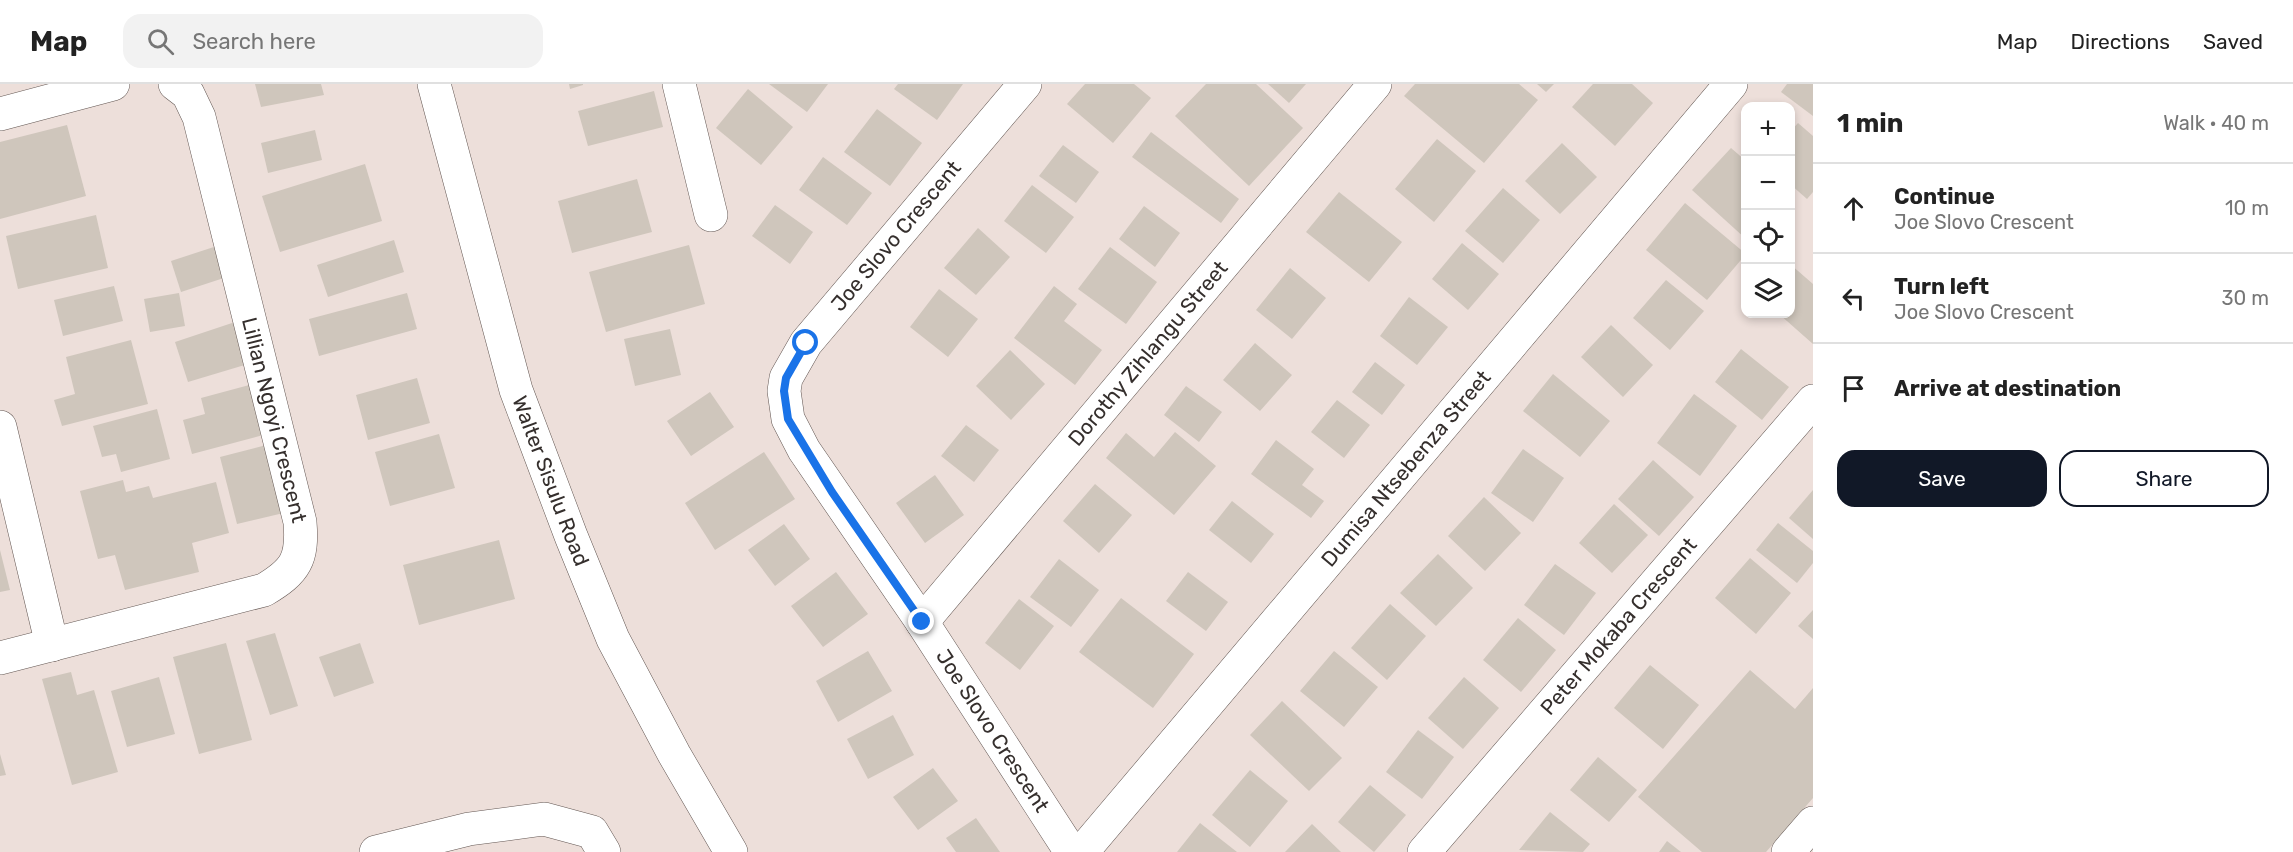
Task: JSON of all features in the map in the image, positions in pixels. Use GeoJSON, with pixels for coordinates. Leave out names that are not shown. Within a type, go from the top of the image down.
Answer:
{"type":"FeatureCollection","features":[{"type":"Feature","properties":{"kind":"street"},"geometry":{"type":"LineString","coordinates":[[0,114],[113,84]]}},
{"type":"Feature","properties":{"kind":"street","name":"Lillian Ngoyi Crescent"},"geometry":{"type":"LineString","coordinates":[[0,658],[264,590],[285,578],[296,564],[302,545],[300,522],[199,117],[188,94],[175,84]]}},
{"type":"Feature","properties":{"kind":"street","name":"Walter Sisulu Road"},"geometry":{"type":"LineString","coordinates":[[434,84],[516,390],[571,536],[613,639],[674,754],[731,852]]}},
{"type":"Feature","properties":{"kind":"street"},"geometry":{"type":"LineString","coordinates":[[679,84],[711,215]]}},
{"type":"Feature","properties":{"kind":"street","name":"Joe Slovo Crescent"},"geometry":{"type":"LineString","coordinates":[[1025,84],[806,343],[786,378],[784,391],[788,419],[804,450],[922,622],[1071,852]]}},
{"type":"Feature","properties":{"kind":"street","name":"Dorothy Zihlangu Street"},"geometry":{"type":"LineString","coordinates":[[922,622],[1375,84]]}},
{"type":"Feature","properties":{"kind":"street","name":"Dumisa Ntsebenza Street"},"geometry":{"type":"LineString","coordinates":[[1082,852],[1731,84]]}},
{"type":"Feature","properties":{"kind":"street","name":"Peter Mokaba Crescent"},"geometry":{"type":"LineString","coordinates":[[1424,852],[1813,401]]}},
{"type":"Feature","properties":{"kind":"street"},"geometry":{"type":"LineString","coordinates":[[0,427],[52,645]]}},
{"type":"Feature","properties":{"kind":"street"},"geometry":{"type":"LineString","coordinates":[[376,852],[469,829],[544,819],[592,832],[604,852]]}},
{"type":"Feature","properties":{"kind":"street"},"geometry":{"type":"LineString","coordinates":[[1788,852],[1813,823]]}},
{"type":"Feature","properties":{"kind":"building"},"geometry":{"type":"Polygon","coordinates":[[[255,84],[321,84],[324,95],[261,107],[255,84]]]}},
{"type":"Feature","properties":{"kind":"building"},"geometry":{"type":"Polygon","coordinates":[[[569,84],[583,84],[583,85],[570,89],[569,84]]]}},
{"type":"Feature","properties":{"kind":"building"},"geometry":{"type":"Polygon","coordinates":[[[769,84],[828,84],[807,112],[769,84]]]}},
{"type":"Feature","properties":{"kind":"building"},"geometry":{"type":"Polygon","coordinates":[[[898,84],[963,84],[937,120],[894,89],[898,84]]]}},
{"type":"Feature","properties":{"kind":"building"},"geometry":{"type":"Polygon","coordinates":[[[1085,84],[1134,84],[1151,98],[1113,143],[1067,104],[1085,84]]]}},
{"type":"Feature","properties":{"kind":"building"},"geometry":{"type":"Polygon","coordinates":[[[1206,84],[1256,84],[1303,128],[1249,186],[1175,116],[1206,84]]]}},
{"type":"Feature","properties":{"kind":"building"},"geometry":{"type":"Polygon","coordinates":[[[1268,84],[1306,84],[1289,103],[1268,84]]]}},
{"type":"Feature","properties":{"kind":"building"},"geometry":{"type":"Polygon","coordinates":[[[1415,84],[1519,84],[1538,100],[1484,163],[1404,96],[1415,84]]]}},
{"type":"Feature","properties":{"kind":"building"},"geometry":{"type":"Polygon","coordinates":[[[1537,84],[1554,84],[1546,92],[1537,84]]]}},
{"type":"Feature","properties":{"kind":"building"},"geometry":{"type":"Polygon","coordinates":[[[1593,84],[1632,84],[1653,103],[1615,146],[1572,107],[1593,84]]]}},
{"type":"Feature","properties":{"kind":"building"},"geometry":{"type":"Polygon","coordinates":[[[1787,84],[1813,84],[1813,116],[1795,102],[1781,92],[1787,84]]]}},
{"type":"Feature","properties":{"kind":"building"},"geometry":{"type":"Polygon","coordinates":[[[748,89],[793,127],[761,165],[716,128],[748,89]]]}},
{"type":"Feature","properties":{"kind":"building"},"geometry":{"type":"Polygon","coordinates":[[[654,91],[663,127],[588,146],[578,111],[654,91]]]}},
{"type":"Feature","properties":{"kind":"building"},"geometry":{"type":"Polygon","coordinates":[[[877,109],[922,143],[890,186],[844,152],[877,109]]]}},
{"type":"Feature","properties":{"kind":"building"},"geometry":{"type":"Polygon","coordinates":[[[1798,123],[1813,136],[1813,192],[1807,199],[1795,188],[1795,126],[1798,123]]]}},
{"type":"Feature","properties":{"kind":"building"},"geometry":{"type":"Polygon","coordinates":[[[67,125],[86,196],[0,219],[0,142],[67,125]]]}},
{"type":"Feature","properties":{"kind":"building"},"geometry":{"type":"Polygon","coordinates":[[[315,130],[322,160],[268,173],[261,143],[315,130]]]}},
{"type":"Feature","properties":{"kind":"building"},"geometry":{"type":"Polygon","coordinates":[[[1151,132],[1239,199],[1221,223],[1132,157],[1151,132]]]}},
{"type":"Feature","properties":{"kind":"building"},"geometry":{"type":"Polygon","coordinates":[[[1437,139],[1476,171],[1434,222],[1395,189],[1437,139]]]}},
{"type":"Feature","properties":{"kind":"building"},"geometry":{"type":"Polygon","coordinates":[[[1562,143],[1597,177],[1560,214],[1525,181],[1562,143]]]}},
{"type":"Feature","properties":{"kind":"building"},"geometry":{"type":"Polygon","coordinates":[[[1063,145],[1099,172],[1076,203],[1039,176],[1063,145]]]}},
{"type":"Feature","properties":{"kind":"building"},"geometry":{"type":"Polygon","coordinates":[[[1731,148],[1741,157],[1741,234],[1692,190],[1731,148]]]}},
{"type":"Feature","properties":{"kind":"building"},"geometry":{"type":"Polygon","coordinates":[[[823,157],[872,193],[847,225],[799,190],[823,157]]]}},
{"type":"Feature","properties":{"kind":"building"},"geometry":{"type":"Polygon","coordinates":[[[365,164],[382,221],[280,252],[262,196],[365,164]]]}},
{"type":"Feature","properties":{"kind":"building"},"geometry":{"type":"Polygon","coordinates":[[[637,179],[652,232],[572,253],[558,201],[637,179]]]}},
{"type":"Feature","properties":{"kind":"building"},"geometry":{"type":"Polygon","coordinates":[[[1032,185],[1074,217],[1046,253],[1004,221],[1032,185]]]}},
{"type":"Feature","properties":{"kind":"building"},"geometry":{"type":"Polygon","coordinates":[[[1503,188],[1540,220],[1503,263],[1465,231],[1503,188]]]}},
{"type":"Feature","properties":{"kind":"building"},"geometry":{"type":"Polygon","coordinates":[[[1339,192],[1402,242],[1369,282],[1306,232],[1339,192]]]}},
{"type":"Feature","properties":{"kind":"building"},"geometry":{"type":"Polygon","coordinates":[[[1685,203],[1741,250],[1741,260],[1707,300],[1646,250],[1685,203]]]}},
{"type":"Feature","properties":{"kind":"building"},"geometry":{"type":"Polygon","coordinates":[[[775,205],[813,232],[790,264],[752,236],[775,205]]]}},
{"type":"Feature","properties":{"kind":"building"},"geometry":{"type":"Polygon","coordinates":[[[1144,206],[1180,233],[1155,267],[1119,239],[1144,206]]]}},
{"type":"Feature","properties":{"kind":"building"},"geometry":{"type":"Polygon","coordinates":[[[96,215],[108,268],[18,289],[6,236],[96,215]]]}},
{"type":"Feature","properties":{"kind":"building"},"geometry":{"type":"Polygon","coordinates":[[[978,228],[1010,257],[976,295],[944,268],[978,228]]]}},
{"type":"Feature","properties":{"kind":"building"},"geometry":{"type":"Polygon","coordinates":[[[394,240],[404,272],[328,297],[317,265],[394,240]]]}},
{"type":"Feature","properties":{"kind":"building"},"geometry":{"type":"Polygon","coordinates":[[[1462,243],[1499,274],[1468,310],[1432,279],[1462,243]]]}},
{"type":"Feature","properties":{"kind":"building"},"geometry":{"type":"Polygon","coordinates":[[[223,244],[233,275],[181,292],[171,261],[223,244]]]}},
{"type":"Feature","properties":{"kind":"building"},"geometry":{"type":"Polygon","coordinates":[[[689,245],[705,304],[606,332],[589,272],[689,245]]]}},
{"type":"Feature","properties":{"kind":"building"},"geometry":{"type":"Polygon","coordinates":[[[1110,247],[1157,282],[1126,324],[1078,289],[1110,247]]]}},
{"type":"Feature","properties":{"kind":"building"},"geometry":{"type":"Polygon","coordinates":[[[1290,268],[1326,298],[1292,339],[1256,310],[1290,268]]]}},
{"type":"Feature","properties":{"kind":"building"},"geometry":{"type":"Polygon","coordinates":[[[1795,268],[1813,284],[1813,344],[1784,318],[1795,318],[1795,268]]]}},
{"type":"Feature","properties":{"kind":"building"},"geometry":{"type":"Polygon","coordinates":[[[1666,280],[1704,311],[1670,350],[1633,318],[1666,280]]]}},
{"type":"Feature","properties":{"kind":"building"},"geometry":{"type":"Polygon","coordinates":[[[114,286],[123,321],[63,336],[54,300],[114,286]]]}},
{"type":"Feature","properties":{"kind":"building"},"geometry":{"type":"Polygon","coordinates":[[[1054,286],[1077,304],[1064,321],[1102,350],[1075,385],[1014,338],[1054,286]]]}},
{"type":"Feature","properties":{"kind":"building"},"geometry":{"type":"Polygon","coordinates":[[[939,289],[978,319],[948,357],[910,327],[939,289]]]}},
{"type":"Feature","properties":{"kind":"building"},"geometry":{"type":"Polygon","coordinates":[[[179,293],[185,326],[150,332],[144,299],[179,293]]]}},
{"type":"Feature","properties":{"kind":"building"},"geometry":{"type":"Polygon","coordinates":[[[407,293],[417,329],[319,356],[309,319],[407,293]]]}},
{"type":"Feature","properties":{"kind":"building"},"geometry":{"type":"Polygon","coordinates":[[[1409,297],[1448,327],[1417,365],[1380,336],[1409,297]]]}},
{"type":"Feature","properties":{"kind":"building"},"geometry":{"type":"Polygon","coordinates":[[[235,322],[248,364],[188,382],[175,342],[235,322]]]}},
{"type":"Feature","properties":{"kind":"building"},"geometry":{"type":"Polygon","coordinates":[[[1611,325],[1653,365],[1623,397],[1581,357],[1611,325]]]}},
{"type":"Feature","properties":{"kind":"building"},"geometry":{"type":"Polygon","coordinates":[[[670,329],[681,375],[635,386],[624,339],[670,329]]]}},
{"type":"Feature","properties":{"kind":"building"},"geometry":{"type":"Polygon","coordinates":[[[131,340],[148,404],[62,426],[54,400],[75,394],[66,357],[131,340]]]}},
{"type":"Feature","properties":{"kind":"building"},"geometry":{"type":"Polygon","coordinates":[[[1255,343],[1292,375],[1260,411],[1223,380],[1255,343]]]}},
{"type":"Feature","properties":{"kind":"building"},"geometry":{"type":"Polygon","coordinates":[[[1741,349],[1789,387],[1762,420],[1715,382],[1741,349]]]}},
{"type":"Feature","properties":{"kind":"building"},"geometry":{"type":"Polygon","coordinates":[[[1010,350],[1045,384],[1011,420],[976,386],[1010,350]]]}},
{"type":"Feature","properties":{"kind":"building"},"geometry":{"type":"Polygon","coordinates":[[[1375,362],[1405,385],[1382,415],[1352,392],[1375,362]]]}},
{"type":"Feature","properties":{"kind":"building"},"geometry":{"type":"Polygon","coordinates":[[[1553,374],[1610,421],[1580,457],[1523,411],[1553,374]]]}},
{"type":"Feature","properties":{"kind":"building"},"geometry":{"type":"Polygon","coordinates":[[[417,378],[430,423],[368,440],[356,395],[417,378]]]}},
{"type":"Feature","properties":{"kind":"building"},"geometry":{"type":"Polygon","coordinates":[[[253,384],[267,434],[192,454],[183,420],[205,414],[201,398],[253,384]]]}},
{"type":"Feature","properties":{"kind":"building"},"geometry":{"type":"Polygon","coordinates":[[[1186,386],[1222,412],[1199,442],[1164,415],[1186,386]]]}},
{"type":"Feature","properties":{"kind":"building"},"geometry":{"type":"Polygon","coordinates":[[[710,392],[734,427],[691,456],[667,421],[710,392]]]}},
{"type":"Feature","properties":{"kind":"building"},"geometry":{"type":"Polygon","coordinates":[[[1694,394],[1737,426],[1700,476],[1657,443],[1694,394]]]}},
{"type":"Feature","properties":{"kind":"building"},"geometry":{"type":"Polygon","coordinates":[[[1337,400],[1370,425],[1344,458],[1311,432],[1337,400]]]}},
{"type":"Feature","properties":{"kind":"building"},"geometry":{"type":"Polygon","coordinates":[[[157,409],[170,459],[121,472],[116,454],[102,457],[93,426],[157,409]]]}},
{"type":"Feature","properties":{"kind":"building"},"geometry":{"type":"Polygon","coordinates":[[[966,425],[999,450],[974,482],[941,456],[966,425]]]}},
{"type":"Feature","properties":{"kind":"building"},"geometry":{"type":"Polygon","coordinates":[[[1175,432],[1216,466],[1174,515],[1106,458],[1126,433],[1154,457],[1175,432]]]}},
{"type":"Feature","properties":{"kind":"building"},"geometry":{"type":"Polygon","coordinates":[[[439,434],[455,488],[390,506],[375,452],[439,434]]]}},
{"type":"Feature","properties":{"kind":"building"},"geometry":{"type":"Polygon","coordinates":[[[1276,440],[1314,469],[1302,485],[1324,501],[1311,518],[1251,474],[1276,440]]]}},
{"type":"Feature","properties":{"kind":"building"},"geometry":{"type":"Polygon","coordinates":[[[274,443],[292,511],[237,524],[220,457],[274,443]]]}},
{"type":"Feature","properties":{"kind":"building"},"geometry":{"type":"Polygon","coordinates":[[[1523,449],[1564,478],[1533,522],[1491,493],[1523,449]]]}},
{"type":"Feature","properties":{"kind":"building"},"geometry":{"type":"Polygon","coordinates":[[[764,452],[795,499],[715,550],[685,503],[764,452]]]}},
{"type":"Feature","properties":{"kind":"building"},"geometry":{"type":"Polygon","coordinates":[[[1653,460],[1694,497],[1659,536],[1618,499],[1653,460]]]}},
{"type":"Feature","properties":{"kind":"building"},"geometry":{"type":"Polygon","coordinates":[[[935,475],[964,515],[925,543],[896,503],[935,475]]]}},
{"type":"Feature","properties":{"kind":"building"},"geometry":{"type":"Polygon","coordinates":[[[123,480],[126,492],[149,486],[153,498],[216,482],[229,533],[192,543],[199,572],[125,590],[115,555],[98,559],[80,491],[123,480]]]}},
{"type":"Feature","properties":{"kind":"building"},"geometry":{"type":"Polygon","coordinates":[[[1095,484],[1132,515],[1099,553],[1063,521],[1095,484]]]}},
{"type":"Feature","properties":{"kind":"building"},"geometry":{"type":"Polygon","coordinates":[[[1813,490],[1813,539],[1789,518],[1813,490]]]}},
{"type":"Feature","properties":{"kind":"building"},"geometry":{"type":"Polygon","coordinates":[[[1484,497],[1521,533],[1485,571],[1448,536],[1484,497]]]}},
{"type":"Feature","properties":{"kind":"building"},"geometry":{"type":"Polygon","coordinates":[[[1232,501],[1274,534],[1251,563],[1209,530],[1232,501]]]}},
{"type":"Feature","properties":{"kind":"building"},"geometry":{"type":"Polygon","coordinates":[[[1614,504],[1648,535],[1612,573],[1579,543],[1614,504]]]}},
{"type":"Feature","properties":{"kind":"building"},"geometry":{"type":"Polygon","coordinates":[[[1778,523],[1813,551],[1813,563],[1797,583],[1756,550],[1778,523]]]}},
{"type":"Feature","properties":{"kind":"building"},"geometry":{"type":"Polygon","coordinates":[[[784,524],[810,559],[775,586],[748,550],[784,524]]]}},
{"type":"Feature","properties":{"kind":"building"},"geometry":{"type":"Polygon","coordinates":[[[499,540],[515,599],[419,625],[403,565],[499,540]]]}},
{"type":"Feature","properties":{"kind":"building"},"geometry":{"type":"Polygon","coordinates":[[[0,550],[10,590],[0,592],[0,550]]]}},
{"type":"Feature","properties":{"kind":"building"},"geometry":{"type":"Polygon","coordinates":[[[1438,554],[1473,588],[1436,626],[1400,593],[1438,554]]]}},
{"type":"Feature","properties":{"kind":"building"},"geometry":{"type":"Polygon","coordinates":[[[1750,558],[1791,593],[1756,634],[1715,598],[1750,558]]]}},
{"type":"Feature","properties":{"kind":"building"},"geometry":{"type":"Polygon","coordinates":[[[1059,559],[1099,590],[1071,627],[1030,597],[1059,559]]]}},
{"type":"Feature","properties":{"kind":"building"},"geometry":{"type":"Polygon","coordinates":[[[1555,564],[1596,593],[1564,635],[1524,605],[1555,564]]]}},
{"type":"Feature","properties":{"kind":"building"},"geometry":{"type":"Polygon","coordinates":[[[836,572],[868,614],[823,647],[791,606],[836,572]]]}},
{"type":"Feature","properties":{"kind":"building"},"geometry":{"type":"Polygon","coordinates":[[[1188,572],[1228,602],[1206,631],[1166,601],[1188,572]]]}},
{"type":"Feature","properties":{"kind":"building"},"geometry":{"type":"Polygon","coordinates":[[[1121,598],[1194,654],[1153,708],[1079,652],[1121,598]]]}},
{"type":"Feature","properties":{"kind":"building"},"geometry":{"type":"Polygon","coordinates":[[[1019,599],[1054,626],[1020,670],[985,643],[1019,599]]]}},
{"type":"Feature","properties":{"kind":"building"},"geometry":{"type":"Polygon","coordinates":[[[1390,604],[1426,636],[1387,680],[1351,648],[1390,604]]]}},
{"type":"Feature","properties":{"kind":"building"},"geometry":{"type":"Polygon","coordinates":[[[1813,610],[1813,639],[1798,626],[1813,610]]]}},
{"type":"Feature","properties":{"kind":"building"},"geometry":{"type":"Polygon","coordinates":[[[1518,618],[1556,650],[1521,692],[1483,660],[1518,618]]]}},
{"type":"Feature","properties":{"kind":"building"},"geometry":{"type":"Polygon","coordinates":[[[275,633],[298,706],[270,715],[246,641],[275,633]]]}},
{"type":"Feature","properties":{"kind":"building"},"geometry":{"type":"Polygon","coordinates":[[[226,643],[252,740],[199,754],[173,657],[226,643]]]}},
{"type":"Feature","properties":{"kind":"building"},"geometry":{"type":"Polygon","coordinates":[[[360,643],[374,683],[334,697],[319,657],[360,643]]]}},
{"type":"Feature","properties":{"kind":"building"},"geometry":{"type":"Polygon","coordinates":[[[868,651],[892,691],[838,722],[816,681],[868,651]]]}},
{"type":"Feature","properties":{"kind":"building"},"geometry":{"type":"Polygon","coordinates":[[[1334,651],[1378,687],[1344,727],[1300,691],[1334,651]]]}},
{"type":"Feature","properties":{"kind":"building"},"geometry":{"type":"Polygon","coordinates":[[[1650,665],[1699,705],[1663,749],[1614,708],[1650,665]]]}},
{"type":"Feature","properties":{"kind":"building"},"geometry":{"type":"Polygon","coordinates":[[[1750,670],[1795,709],[1813,688],[1813,798],[1766,852],[1702,852],[1638,797],[1750,670]]]}},
{"type":"Feature","properties":{"kind":"building"},"geometry":{"type":"Polygon","coordinates":[[[71,672],[77,695],[94,690],[118,772],[72,785],[42,679],[71,672]]]}},
{"type":"Feature","properties":{"kind":"building"},"geometry":{"type":"Polygon","coordinates":[[[159,677],[175,734],[127,747],[111,691],[159,677]]]}},
{"type":"Feature","properties":{"kind":"building"},"geometry":{"type":"Polygon","coordinates":[[[1464,677],[1499,708],[1463,749],[1428,718],[1464,677]]]}},
{"type":"Feature","properties":{"kind":"building"},"geometry":{"type":"Polygon","coordinates":[[[1282,701],[1342,758],[1309,791],[1250,735],[1282,701]]]}},
{"type":"Feature","properties":{"kind":"building"},"geometry":{"type":"Polygon","coordinates":[[[893,715],[914,755],[868,779],[847,739],[893,715]]]}},
{"type":"Feature","properties":{"kind":"building"},"geometry":{"type":"Polygon","coordinates":[[[1418,730],[1454,757],[1422,799],[1386,772],[1418,730]]]}},
{"type":"Feature","properties":{"kind":"building"},"geometry":{"type":"Polygon","coordinates":[[[0,754],[6,775],[0,776],[0,754]]]}},
{"type":"Feature","properties":{"kind":"building"},"geometry":{"type":"Polygon","coordinates":[[[1598,757],[1637,790],[1609,822],[1570,790],[1598,757]]]}},
{"type":"Feature","properties":{"kind":"building"},"geometry":{"type":"Polygon","coordinates":[[[933,768],[958,801],[918,830],[893,797],[933,768]]]}},
{"type":"Feature","properties":{"kind":"building"},"geometry":{"type":"Polygon","coordinates":[[[1250,770],[1288,801],[1250,847],[1212,815],[1250,770]]]}},
{"type":"Feature","properties":{"kind":"building"},"geometry":{"type":"Polygon","coordinates":[[[1370,785],[1406,815],[1374,852],[1338,822],[1370,785]]]}},
{"type":"Feature","properties":{"kind":"building"},"geometry":{"type":"Polygon","coordinates":[[[1550,812],[1590,844],[1583,852],[1519,850],[1550,812]]]}},
{"type":"Feature","properties":{"kind":"building"},"geometry":{"type":"Polygon","coordinates":[[[976,818],[1000,852],[956,852],[946,838],[976,818]]]}},
{"type":"Feature","properties":{"kind":"building"},"geometry":{"type":"Polygon","coordinates":[[[1200,823],[1237,852],[1177,852],[1200,823]]]}},
{"type":"Feature","properties":{"kind":"building"},"geometry":{"type":"Polygon","coordinates":[[[1312,824],[1341,852],[1285,852],[1312,824]]]}},
{"type":"Feature","properties":{"kind":"building"},"geometry":{"type":"Polygon","coordinates":[[[1667,841],[1681,852],[1659,852],[1667,841]]]}},
{"type":"Feature","properties":{"kind":"route"},"geometry":{"type":"LineString","coordinates":[[806,343],[786,378],[784,391],[788,419],[804,450],[922,622]]}}]}
